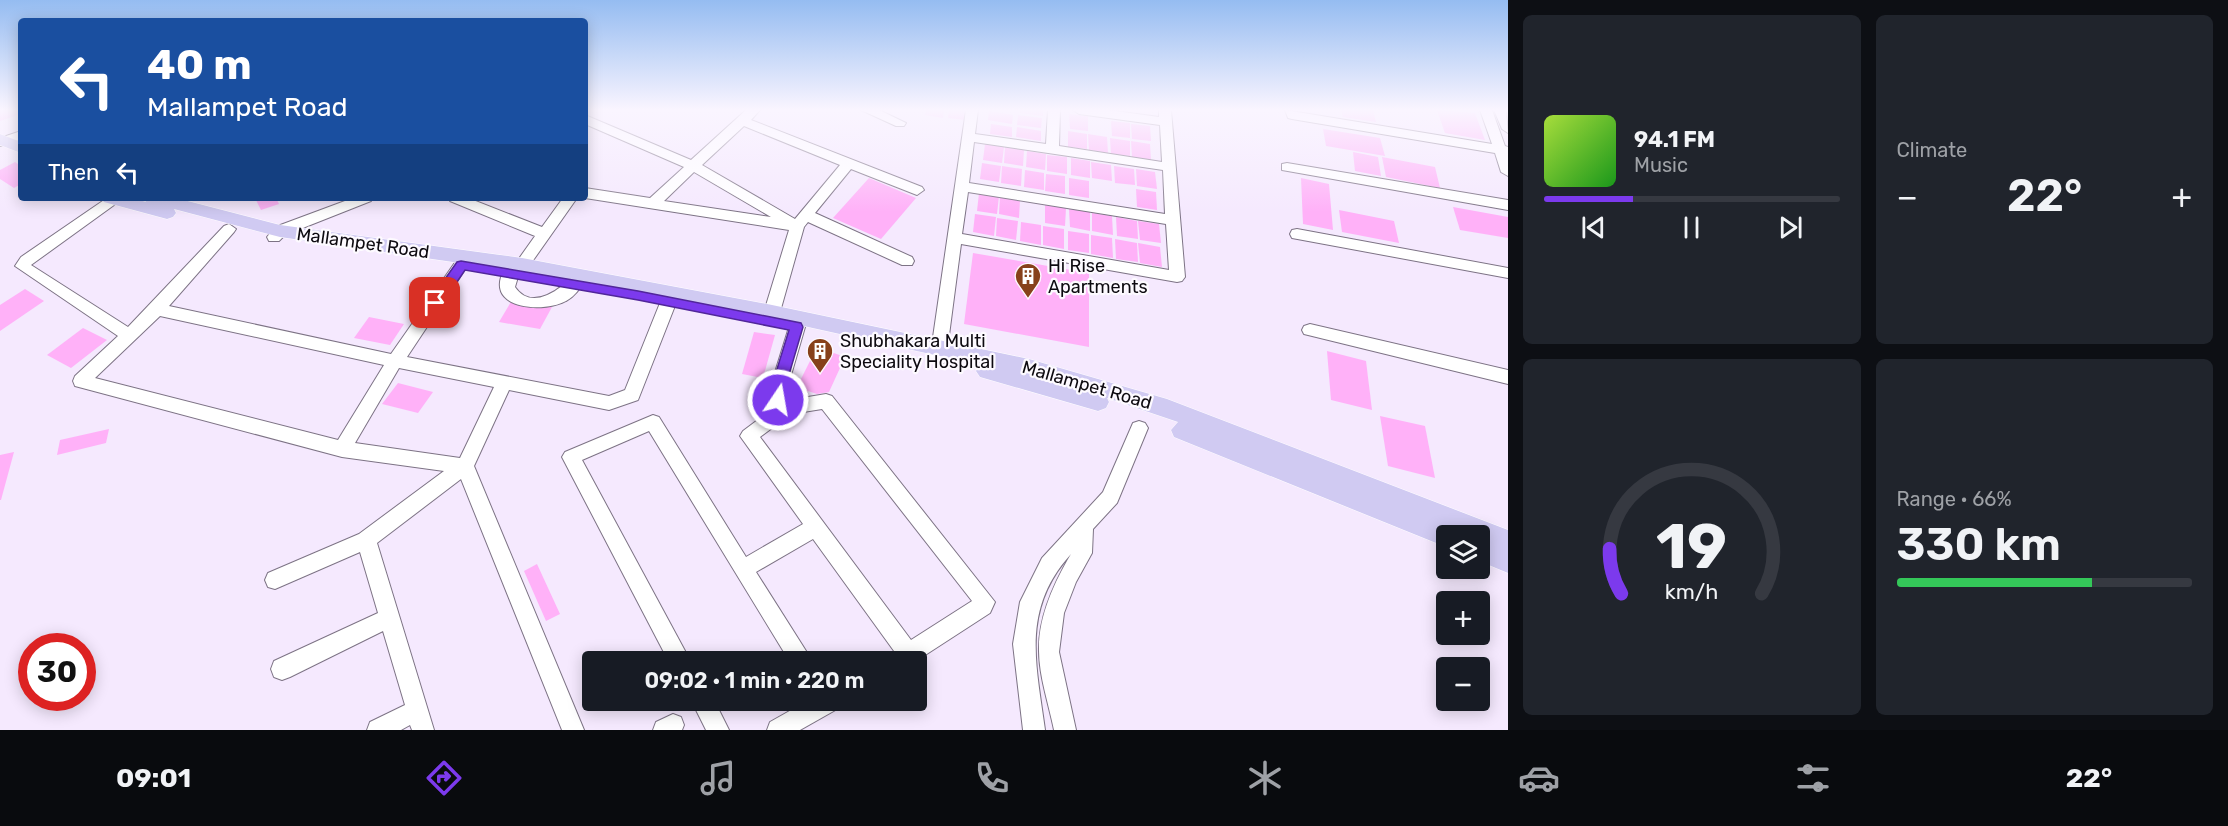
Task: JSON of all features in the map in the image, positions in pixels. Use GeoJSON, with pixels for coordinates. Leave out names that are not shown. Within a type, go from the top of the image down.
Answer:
{"type":"FeatureCollection","features":[{"type":"Feature","properties":{"kind":"main road"},"geometry":{"type":"LineString","coordinates":[[2,144],[18,158]]}},
{"type":"Feature","properties":{"kind":"main road","name":"Mallampet Road"},"geometry":{"type":"LineString","coordinates":[[155,201],[277,234]]}},
{"type":"Feature","properties":{"kind":"main road","name":"Mallampet Road"},"geometry":{"type":"LineString","coordinates":[[155,201],[229,229],[515,268],[670,298],[796,327],[1029,367],[1159,405],[1508,541]]}},
{"type":"Feature","properties":{"kind":"main road","name":"Mallampet Road"},"geometry":{"type":"LineString","coordinates":[[431,257],[461,265],[515,268]]}},
{"type":"Feature","properties":{"kind":"main road","name":"Mallampet Road"},"geometry":{"type":"LineString","coordinates":[[670,298],[772,312],[939,352],[1153,418],[1436,532]]}},
{"type":"Feature","properties":{"kind":"main road"},"geometry":{"type":"LineString","coordinates":[[1490,554],[1508,561]]}},
{"type":"Feature","properties":{"kind":"street"},"geometry":{"type":"LineString","coordinates":[[643,144],[693,166],[802,220],[907,261]]}},
{"type":"Feature","properties":{"kind":"street"},"geometry":{"type":"LineString","coordinates":[[653,203],[717,144]]}},
{"type":"Feature","properties":{"kind":"street"},"geometry":{"type":"LineString","coordinates":[[801,144],[917,190]]}},
{"type":"Feature","properties":{"kind":"street"},"geometry":{"type":"LineString","coordinates":[[939,352],[967,144]]}},
{"type":"Feature","properties":{"kind":"street"},"geometry":{"type":"LineString","coordinates":[[1010,144],[1169,167]]}},
{"type":"Feature","properties":{"kind":"street"},"geometry":{"type":"LineString","coordinates":[[1052,144],[1052,150]]}},
{"type":"Feature","properties":{"kind":"street"},"geometry":{"type":"LineString","coordinates":[[954,238],[1177,277],[1167,144]]}},
{"type":"Feature","properties":{"kind":"street"},"geometry":{"type":"LineString","coordinates":[[1467,144],[1503,150],[1508,172]]}},
{"type":"Feature","properties":{"kind":"street"},"geometry":{"type":"LineString","coordinates":[[772,312],[802,220],[849,163]]}},
{"type":"Feature","properties":{"kind":"street"},"geometry":{"type":"LineString","coordinates":[[1287,167],[1508,205]]}},
{"type":"Feature","properties":{"kind":"street"},"geometry":{"type":"LineString","coordinates":[[961,186],[1173,220]]}},
{"type":"Feature","properties":{"kind":"street"},"geometry":{"type":"LineString","coordinates":[[588,193],[802,220]]}},
{"type":"Feature","properties":{"kind":"street"},"geometry":{"type":"LineString","coordinates":[[109,201],[22,266],[128,335]]}},
{"type":"Feature","properties":{"kind":"street"},"geometry":{"type":"LineString","coordinates":[[277,234],[359,201]]}},
{"type":"Feature","properties":{"kind":"street"},"geometry":{"type":"LineString","coordinates":[[462,201],[544,234]]}},
{"type":"Feature","properties":{"kind":"street"},"geometry":{"type":"LineString","coordinates":[[515,268],[568,201]]}},
{"type":"Feature","properties":{"kind":"street"},"geometry":{"type":"LineString","coordinates":[[229,229],[157,309],[81,381],[342,449],[465,466]]}},
{"type":"Feature","properties":{"kind":"street"},"geometry":{"type":"LineString","coordinates":[[1297,234],[1508,273]]}},
{"type":"Feature","properties":{"kind":"street"},"geometry":{"type":"LineString","coordinates":[[342,449],[395,360],[461,265]]}},
{"type":"Feature","properties":{"kind":"street"},"geometry":{"type":"LineString","coordinates":[[157,309],[504,384],[609,403],[632,395],[670,298]]}},
{"type":"Feature","properties":{"kind":"street"},"geometry":{"type":"LineString","coordinates":[[787,408],[776,395],[796,327]]}},
{"type":"Feature","properties":{"kind":"street"},"geometry":{"type":"LineString","coordinates":[[1310,330],[1508,378]]}},
{"type":"Feature","properties":{"kind":"street"},"geometry":{"type":"LineString","coordinates":[[275,580],[366,540],[465,466],[504,384]]}},
{"type":"Feature","properties":{"kind":"street"},"geometry":{"type":"LineString","coordinates":[[897,651],[749,436],[787,408],[826,401],[985,602],[983,606],[913,651]]}},
{"type":"Feature","properties":{"kind":"street"},"geometry":{"type":"LineString","coordinates":[[675,651],[571,457],[653,422],[796,651]]}},
{"type":"Feature","properties":{"kind":"street"},"geometry":{"type":"LineString","coordinates":[[1034,730],[1023,644],[1030,602],[1049,564],[1110,497],[1139,428]]}},
{"type":"Feature","properties":{"kind":"street"},"geometry":{"type":"LineString","coordinates":[[465,466],[573,730]]}},
{"type":"Feature","properties":{"kind":"street"},"geometry":{"type":"LineString","coordinates":[[743,569],[814,528]]}},
{"type":"Feature","properties":{"kind":"street"},"geometry":{"type":"LineString","coordinates":[[1065,730],[1049,652],[1054,613],[1068,577],[1082,553],[1084,528]]}},
{"type":"Feature","properties":{"kind":"street"},"geometry":{"type":"LineString","coordinates":[[366,540],[420,720],[378,730]]}},
{"type":"Feature","properties":{"kind":"street"},"geometry":{"type":"LineString","coordinates":[[282,669],[389,618]]}},
{"type":"Feature","properties":{"kind":"street"},"geometry":{"type":"LineString","coordinates":[[708,711],[718,730]]}},
{"type":"Feature","properties":{"kind":"street"},"geometry":{"type":"LineString","coordinates":[[778,730],[811,711]]}},
{"type":"Feature","properties":{"kind":"building"},"geometry":{"type":"Polygon","coordinates":[[[985,144],[1004,147],[1002,163],[983,160],[985,144]]]}},
{"type":"Feature","properties":{"kind":"building"},"geometry":{"type":"Polygon","coordinates":[[[1068,144],[1087,144],[1087,149],[1068,147],[1068,144]]]}},
{"type":"Feature","properties":{"kind":"building"},"geometry":{"type":"Polygon","coordinates":[[[1089,144],[1107,144],[1108,153],[1089,150],[1089,144]]]}},
{"type":"Feature","properties":{"kind":"building"},"geometry":{"type":"Polygon","coordinates":[[[1110,144],[1130,144],[1130,156],[1111,154],[1110,144]]]}},
{"type":"Feature","properties":{"kind":"building"},"geometry":{"type":"Polygon","coordinates":[[[1131,144],[1150,144],[1151,160],[1132,157],[1131,144]]]}},
{"type":"Feature","properties":{"kind":"building"},"geometry":{"type":"Polygon","coordinates":[[[1326,144],[1382,144],[1385,156],[1326,146],[1326,144]]]}},
{"type":"Feature","properties":{"kind":"building"},"geometry":{"type":"Polygon","coordinates":[[[1005,147],[1024,150],[1023,166],[1004,163],[1005,147]]]}},
{"type":"Feature","properties":{"kind":"building"},"geometry":{"type":"Polygon","coordinates":[[[1027,151],[1046,154],[1045,170],[1026,167],[1027,151]]]}},
{"type":"Feature","properties":{"kind":"building"},"geometry":{"type":"Polygon","coordinates":[[[1353,152],[1378,157],[1381,176],[1355,171],[1353,152]]]}},
{"type":"Feature","properties":{"kind":"building"},"geometry":{"type":"Polygon","coordinates":[[[1047,155],[1067,157],[1067,174],[1047,171],[1047,155]]]}},
{"type":"Feature","properties":{"kind":"building"},"geometry":{"type":"Polygon","coordinates":[[[1382,157],[1435,167],[1440,188],[1386,177],[1382,157]]]}},
{"type":"Feature","properties":{"kind":"building"},"geometry":{"type":"Polygon","coordinates":[[[1071,158],[1090,161],[1090,178],[1071,175],[1071,158]]]}},
{"type":"Feature","properties":{"kind":"building"},"geometry":{"type":"Polygon","coordinates":[[[15,162],[18,164],[18,186],[14,188],[0,179],[0,170],[15,162]]]}},
{"type":"Feature","properties":{"kind":"building"},"geometry":{"type":"Polygon","coordinates":[[[1091,162],[1111,165],[1112,181],[1092,178],[1091,162]]]}},
{"type":"Feature","properties":{"kind":"building"},"geometry":{"type":"Polygon","coordinates":[[[982,163],[1001,166],[999,182],[980,179],[982,163]]]}},
{"type":"Feature","properties":{"kind":"building"},"geometry":{"type":"Polygon","coordinates":[[[1002,166],[1022,169],[1021,186],[1001,183],[1002,166]]]}},
{"type":"Feature","properties":{"kind":"building"},"geometry":{"type":"Polygon","coordinates":[[[1114,166],[1134,169],[1135,185],[1115,183],[1114,166]]]}},
{"type":"Feature","properties":{"kind":"building"},"geometry":{"type":"Polygon","coordinates":[[[1136,169],[1155,172],[1157,189],[1137,186],[1136,169]]]}},
{"type":"Feature","properties":{"kind":"building"},"geometry":{"type":"Polygon","coordinates":[[[1025,170],[1044,173],[1044,190],[1024,187],[1025,170]]]}},
{"type":"Feature","properties":{"kind":"building"},"geometry":{"type":"Polygon","coordinates":[[[1046,174],[1065,176],[1065,194],[1045,191],[1046,174]]]}},
{"type":"Feature","properties":{"kind":"building"},"geometry":{"type":"Polygon","coordinates":[[[869,178],[916,198],[881,239],[833,218],[869,178]]]}},
{"type":"Feature","properties":{"kind":"building"},"geometry":{"type":"Polygon","coordinates":[[[1069,178],[1089,181],[1089,198],[1069,195],[1069,178]]]}},
{"type":"Feature","properties":{"kind":"building"},"geometry":{"type":"Polygon","coordinates":[[[1301,178],[1329,184],[1333,230],[1303,224],[1301,178]]]}},
{"type":"Feature","properties":{"kind":"building"},"geometry":{"type":"Polygon","coordinates":[[[1136,189],[1156,192],[1157,210],[1137,207],[1136,189]]]}},
{"type":"Feature","properties":{"kind":"building"},"geometry":{"type":"Polygon","coordinates":[[[979,193],[999,196],[997,214],[977,211],[979,193]]]}},
{"type":"Feature","properties":{"kind":"building"},"geometry":{"type":"Polygon","coordinates":[[[1000,196],[1020,200],[1019,218],[999,214],[1000,196]]]}},
{"type":"Feature","properties":{"kind":"building"},"geometry":{"type":"Polygon","coordinates":[[[256,201],[278,201],[279,204],[261,210],[256,201]]]}},
{"type":"Feature","properties":{"kind":"building"},"geometry":{"type":"Polygon","coordinates":[[[1045,205],[1066,208],[1065,226],[1045,223],[1045,205]]]}},
{"type":"Feature","properties":{"kind":"building"},"geometry":{"type":"Polygon","coordinates":[[[1453,207],[1508,217],[1508,238],[1460,230],[1453,207]]]}},
{"type":"Feature","properties":{"kind":"building"},"geometry":{"type":"Polygon","coordinates":[[[1069,209],[1090,212],[1090,231],[1070,227],[1069,209]]]}},
{"type":"Feature","properties":{"kind":"building"},"geometry":{"type":"Polygon","coordinates":[[[1339,210],[1394,221],[1399,243],[1342,232],[1339,210]]]}},
{"type":"Feature","properties":{"kind":"building"},"geometry":{"type":"Polygon","coordinates":[[[1092,213],[1112,216],[1113,235],[1092,231],[1092,213]]]}},
{"type":"Feature","properties":{"kind":"building"},"geometry":{"type":"Polygon","coordinates":[[[975,214],[996,217],[994,236],[973,232],[975,214]]]}},
{"type":"Feature","properties":{"kind":"building"},"geometry":{"type":"Polygon","coordinates":[[[1116,217],[1137,221],[1138,239],[1117,236],[1116,217]]]}},
{"type":"Feature","properties":{"kind":"building"},"geometry":{"type":"Polygon","coordinates":[[[997,218],[1018,221],[1016,240],[996,236],[997,218]]]}},
{"type":"Feature","properties":{"kind":"building"},"geometry":{"type":"Polygon","coordinates":[[[1138,221],[1159,224],[1161,243],[1140,240],[1138,221]]]}},
{"type":"Feature","properties":{"kind":"building"},"geometry":{"type":"Polygon","coordinates":[[[1021,222],[1041,225],[1041,245],[1020,241],[1021,222]]]}},
{"type":"Feature","properties":{"kind":"building"},"geometry":{"type":"Polygon","coordinates":[[[1043,226],[1064,229],[1064,249],[1043,245],[1043,226]]]}},
{"type":"Feature","properties":{"kind":"building"},"geometry":{"type":"Polygon","coordinates":[[[1068,231],[1089,234],[1089,253],[1068,250],[1068,231]]]}},
{"type":"Feature","properties":{"kind":"building"},"geometry":{"type":"Polygon","coordinates":[[[1091,235],[1112,238],[1113,258],[1091,254],[1091,235]]]}},
{"type":"Feature","properties":{"kind":"building"},"geometry":{"type":"Polygon","coordinates":[[[1115,239],[1137,243],[1138,262],[1116,259],[1115,239]]]}},
{"type":"Feature","properties":{"kind":"building"},"geometry":{"type":"Polygon","coordinates":[[[1138,243],[1160,247],[1162,267],[1140,263],[1138,243]]]}},
{"type":"Feature","properties":{"kind":"building","name":"Hi Rise Apartments"},"geometry":{"type":"Polygon","coordinates":[[[973,253],[1089,273],[1089,347],[964,324],[973,253]]]}},
{"type":"Feature","properties":{"kind":"building"},"geometry":{"type":"Polygon","coordinates":[[[25,289],[44,301],[0,331],[0,305],[25,289]]]}},
{"type":"Feature","properties":{"kind":"building"},"geometry":{"type":"Polygon","coordinates":[[[512,300],[552,307],[540,329],[499,322],[512,300]]]}},
{"type":"Feature","properties":{"kind":"building"},"geometry":{"type":"Polygon","coordinates":[[[369,317],[404,324],[390,345],[354,338],[369,317]]]}},
{"type":"Feature","properties":{"kind":"building"},"geometry":{"type":"Polygon","coordinates":[[[83,328],[107,340],[71,368],[47,355],[83,328]]]}},
{"type":"Feature","properties":{"kind":"building"},"geometry":{"type":"Polygon","coordinates":[[[754,332],[775,335],[763,378],[742,374],[754,332]]]}},
{"type":"Feature","properties":{"kind":"building","name":"Shubhakara Multi Speciality Hospital"},"geometry":{"type":"Polygon","coordinates":[[[817,347],[845,357],[829,392],[817,394],[808,391],[806,395],[795,391],[817,347]]]}},
{"type":"Feature","properties":{"kind":"building"},"geometry":{"type":"Polygon","coordinates":[[[1327,351],[1366,361],[1372,410],[1331,400],[1327,351]]]}},
{"type":"Feature","properties":{"kind":"building"},"geometry":{"type":"Polygon","coordinates":[[[398,383],[433,392],[418,413],[382,404],[398,383]]]}},
{"type":"Feature","properties":{"kind":"building"},"geometry":{"type":"Polygon","coordinates":[[[1380,416],[1425,426],[1435,478],[1388,466],[1380,416]]]}},
{"type":"Feature","properties":{"kind":"building"},"geometry":{"type":"Polygon","coordinates":[[[109,429],[106,443],[57,455],[60,440],[109,429]]]}},
{"type":"Feature","properties":{"kind":"building"},"geometry":{"type":"Polygon","coordinates":[[[14,452],[1,500],[0,500],[0,455],[14,452]]]}},
{"type":"Feature","properties":{"kind":"building"},"geometry":{"type":"Polygon","coordinates":[[[537,564],[560,614],[546,621],[524,571],[537,564]]]}},
{"type":"Feature","properties":{"kind":"place","name":"Hi Rise Apartments"},"geometry":{"type":"Point","coordinates":[1028,299]}},
{"type":"Feature","properties":{"kind":"place","name":"Shubhakara Multi Speciality Hospital"},"geometry":{"type":"Point","coordinates":[820,374]}},
{"type":"Feature","properties":{"kind":"route"},"geometry":{"type":"LineString","coordinates":[[435,303],[461,265],[638,295],[796,327],[776,395],[778,400]]}}]}
